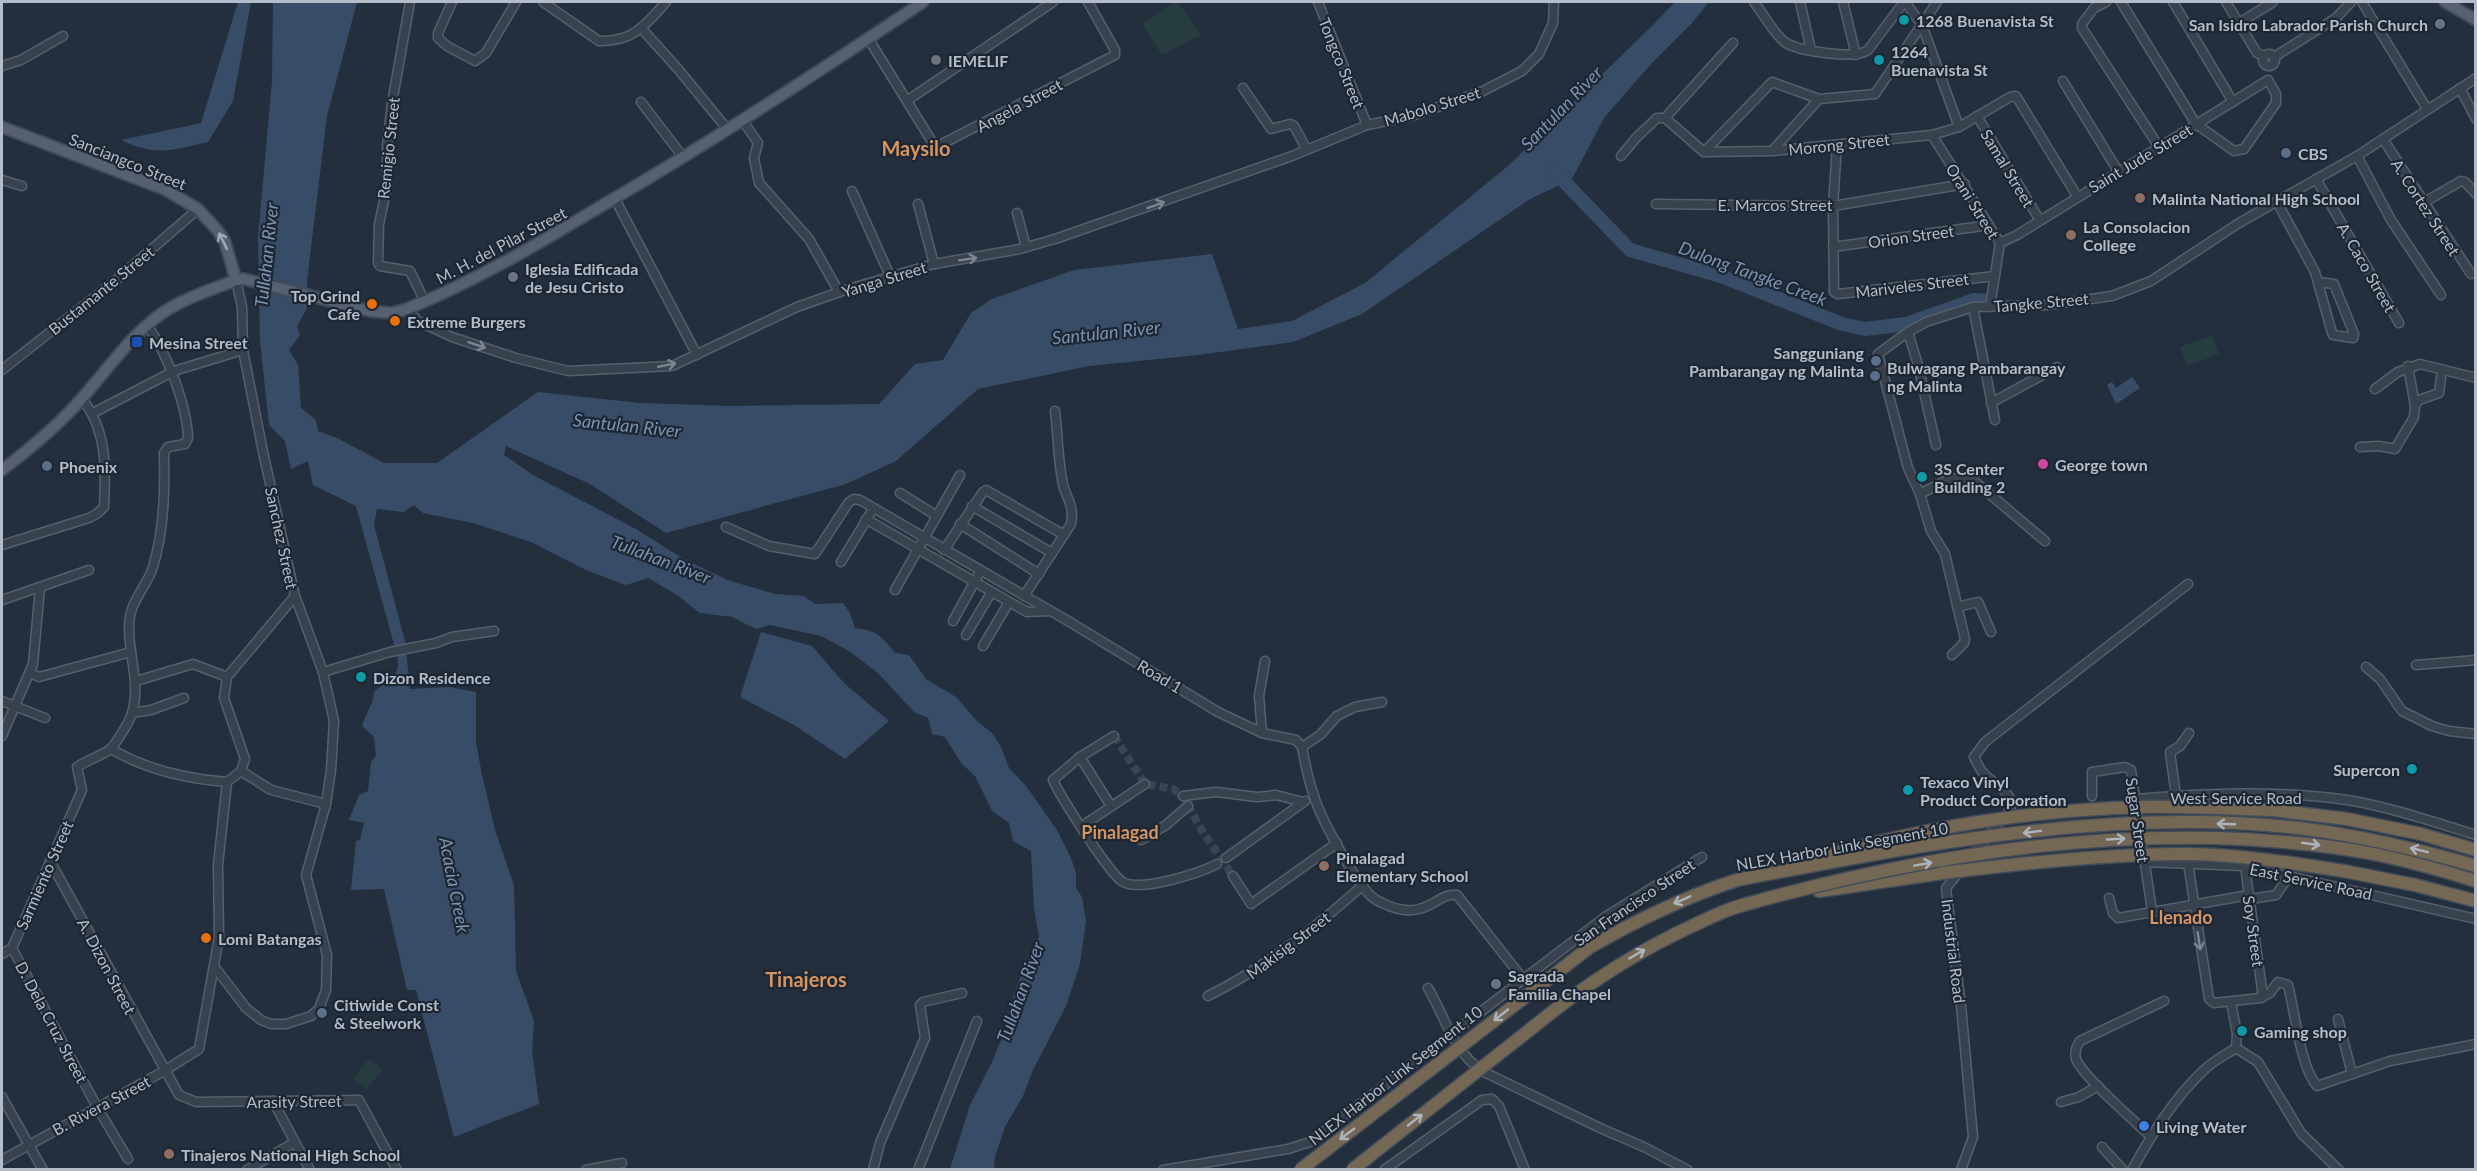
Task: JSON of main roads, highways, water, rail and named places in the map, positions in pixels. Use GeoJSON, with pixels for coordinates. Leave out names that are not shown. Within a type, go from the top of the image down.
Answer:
{"type":"FeatureCollection","features":[{"type":"Feature","properties":{"kind":"highway"},"geometry":{"type":"LineString","coordinates":[[1737,880],[1847,849],[1935,829],[2051,813],[2142,807],[2273,810],[2347,819],[2421,834],[2475,850]]}},
{"type":"Feature","properties":{"kind":"highway","name":"NLEX Harbor Link Segment 10"},"geometry":{"type":"LineString","coordinates":[[1300,1170],[1590,947],[1630,924],[1671,905],[1737,880],[2026,832],[2162,822],[2296,828],[2383,841],[2475,866]]}},
{"type":"Feature","properties":{"kind":"highway","name":"NLEX Harbor Link Segment 10"},"geometry":{"type":"LineString","coordinates":[[1352,1170],[1572,996],[1606,972],[1683,930],[1743,905],[1848,878],[1940,861],[2073,842],[2162,837],[2294,842],[2421,864],[2475,881]]}},
{"type":"Feature","properties":{"kind":"highway"},"geometry":{"type":"LineString","coordinates":[[1743,905],[1851,885],[2029,862],[2191,854],[2248,858],[2344,871],[2415,885],[2475,902]]}},
{"type":"Feature","properties":{"kind":"main road","name":"M. H. del Pilar Street"},"geometry":{"type":"LineString","coordinates":[[2,470],[35,445],[82,399],[130,341],[147,325],[175,305],[236,280],[257,281],[370,311],[392,313],[425,302],[503,265],[615,199],[743,121],[923,2]]}},
{"type":"Feature","properties":{"kind":"main road"},"geometry":{"type":"LineString","coordinates":[[2445,2],[2475,20]]}},
{"type":"Feature","properties":{"kind":"main road","name":"Sanciangco Street"},"geometry":{"type":"LineString","coordinates":[[2,127],[164,189],[198,209],[222,237],[231,258],[236,280]]}},
{"type":"Feature","properties":{"kind":"water"},"geometry":{"type":"Polygon","coordinates":[[[238,2],[251,2],[233,101],[208,142],[174,149],[154,150],[144,149],[121,140],[201,123],[238,2]]]}},
{"type":"Feature","properties":{"kind":"water"},"geometry":{"type":"Polygon","coordinates":[[[273,2],[357,2],[327,116],[307,281],[308,306],[297,326],[300,335],[289,350],[298,365],[301,408],[316,420],[318,431],[339,439],[384,463],[437,463],[538,392],[640,403],[731,406],[879,404],[915,364],[943,360],[971,313],[992,299],[1074,270],[1212,254],[1238,329],[1292,321],[1365,283],[1508,166],[1675,2],[1709,2],[1604,118],[1572,179],[1530,199],[1362,314],[1293,342],[1198,355],[1089,366],[978,389],[896,461],[846,484],[666,533],[590,484],[506,446],[504,455],[533,475],[636,529],[682,558],[727,580],[775,594],[804,596],[815,604],[843,603],[850,613],[855,628],[869,630],[878,635],[895,653],[909,655],[926,679],[956,697],[978,722],[992,733],[1001,747],[1009,768],[1026,786],[1057,830],[1071,858],[1076,873],[1076,888],[1082,897],[1086,921],[1080,964],[1066,1006],[1033,1070],[1023,1096],[1005,1127],[995,1157],[994,1169],[950,1169],[970,1105],[992,1062],[1009,1021],[1008,1012],[1022,972],[1039,937],[1034,908],[1031,851],[1013,841],[1009,823],[992,811],[975,776],[961,763],[945,737],[932,734],[928,718],[914,712],[878,673],[849,651],[821,636],[770,625],[756,629],[732,617],[700,613],[677,595],[648,578],[626,585],[586,570],[531,542],[473,523],[423,513],[414,505],[404,512],[377,509],[374,525],[406,645],[395,648],[356,506],[313,485],[308,461],[291,469],[285,441],[269,425],[260,341],[258,238],[272,81],[273,2]]]}},
{"type":"Feature","properties":{"kind":"water"},"geometry":{"type":"Polygon","coordinates":[[[2132,377],[2140,388],[2116,404],[2107,385],[2112,382],[2116,388],[2132,377]]]}},
{"type":"Feature","properties":{"kind":"water"},"geometry":{"type":"Polygon","coordinates":[[[761,632],[812,646],[845,684],[889,721],[845,759],[794,725],[740,697],[761,632]]]}},
{"type":"Feature","properties":{"kind":"water","name":"Acacia Creek"},"geometry":{"type":"Polygon","coordinates":[[[406,650],[410,689],[449,687],[476,692],[476,742],[482,775],[495,830],[514,885],[516,971],[534,1021],[532,1051],[539,1104],[454,1137],[416,990],[407,990],[384,889],[351,890],[356,841],[360,840],[364,823],[349,820],[359,795],[368,791],[371,762],[376,756],[374,737],[362,726],[374,692],[396,672],[398,660],[396,652],[406,650]]]}},
{"type":"Feature","properties":{"kind":"waterway","name":"Dulong Tangke Creek"},"geometry":{"type":"LineString","coordinates":[[1553,170],[1630,250],[1721,276],[1842,324],[1865,329],[1906,324],[1974,300],[1988,301]]}},
{"type":"Feature","properties":{"kind":"tunnel"},"geometry":{"type":"LineString","coordinates":[[1114,736],[1145,784],[1173,789],[1183,796],[1201,829],[1233,876]]}},
{"type":"Feature","properties":{"kind":"place","name":"1268 Buenavista St"},"geometry":{"type":"Point","coordinates":[1904,20]}},
{"type":"Feature","properties":{"kind":"place","name":"San Isidro Labrador Parish Church"},"geometry":{"type":"Point","coordinates":[2440,24]}},
{"type":"Feature","properties":{"kind":"place","name":"IEMELIF"},"geometry":{"type":"Point","coordinates":[936,60]}},
{"type":"Feature","properties":{"kind":"place","name":"1264 Buenavista St"},"geometry":{"type":"Point","coordinates":[1879,60]}},
{"type":"Feature","properties":{"kind":"place","name":"CBS"},"geometry":{"type":"Point","coordinates":[2286,153]}},
{"type":"Feature","properties":{"kind":"place","name":"Malinta National High School"},"geometry":{"type":"Point","coordinates":[2140,198]}},
{"type":"Feature","properties":{"kind":"place","name":"La Consolacion College"},"geometry":{"type":"Point","coordinates":[2071,235]}},
{"type":"Feature","properties":{"kind":"place","name":"Iglesia Edificada de Jesu Cristo"},"geometry":{"type":"Point","coordinates":[513,277]}},
{"type":"Feature","properties":{"kind":"place","name":"Top Grind Cafe"},"geometry":{"type":"Point","coordinates":[372,304]}},
{"type":"Feature","properties":{"kind":"place","name":"Extreme Burgers"},"geometry":{"type":"Point","coordinates":[395,321]}},
{"type":"Feature","properties":{"kind":"place","name":"Mesina Street"},"geometry":{"type":"Point","coordinates":[137,342]}},
{"type":"Feature","properties":{"kind":"place","name":"Sangguniang Pambarangay ng Malinta"},"geometry":{"type":"Point","coordinates":[1876,361]}},
{"type":"Feature","properties":{"kind":"place","name":"Bulwagang Pambarangay ng Malinta"},"geometry":{"type":"Point","coordinates":[1875,376]}},
{"type":"Feature","properties":{"kind":"place","name":"George town"},"geometry":{"type":"Point","coordinates":[2043,464]}},
{"type":"Feature","properties":{"kind":"place","name":"Phoenix"},"geometry":{"type":"Point","coordinates":[47,466]}},
{"type":"Feature","properties":{"kind":"place","name":"3S Center Building 2"},"geometry":{"type":"Point","coordinates":[1922,477]}},
{"type":"Feature","properties":{"kind":"place","name":"Dizon Residence"},"geometry":{"type":"Point","coordinates":[361,677]}},
{"type":"Feature","properties":{"kind":"place","name":"Supercon"},"geometry":{"type":"Point","coordinates":[2412,769]}},
{"type":"Feature","properties":{"kind":"place","name":"Texaco Vinyl Product Corporation"},"geometry":{"type":"Point","coordinates":[1908,790]}},
{"type":"Feature","properties":{"kind":"place","name":"Pinalagad Elementary School"},"geometry":{"type":"Point","coordinates":[1324,866]}},
{"type":"Feature","properties":{"kind":"place","name":"Lomi Batangas"},"geometry":{"type":"Point","coordinates":[206,938]}},
{"type":"Feature","properties":{"kind":"place","name":"Sagrada Familia Chapel"},"geometry":{"type":"Point","coordinates":[1496,984]}},
{"type":"Feature","properties":{"kind":"place","name":"Citiwide Const & Steelwork"},"geometry":{"type":"Point","coordinates":[322,1013]}},
{"type":"Feature","properties":{"kind":"place","name":"Gaming shop"},"geometry":{"type":"Point","coordinates":[2242,1031]}},
{"type":"Feature","properties":{"kind":"place","name":"Living Water"},"geometry":{"type":"Point","coordinates":[2144,1126]}},
{"type":"Feature","properties":{"kind":"place","name":"Tinajeros National High School"},"geometry":{"type":"Point","coordinates":[169,1154]}},
{"type":"Feature","properties":{"kind":"district","name":"Maysilo"},"geometry":{"type":"Point","coordinates":[916,148]}},
{"type":"Feature","properties":{"kind":"district","name":"Pinalagad"},"geometry":{"type":"Point","coordinates":[1120,832]}},
{"type":"Feature","properties":{"kind":"district","name":"Llenado"},"geometry":{"type":"Point","coordinates":[2181,917]}},
{"type":"Feature","properties":{"kind":"district","name":"Tinajeros"},"geometry":{"type":"Point","coordinates":[806,979]}},
{"type":"Feature","properties":{"kind":"water label","name":"Santulan River"},"geometry":{"type":"Point","coordinates":[1561,108]}},
{"type":"Feature","properties":{"kind":"water label","name":"Tullahan River"},"geometry":{"type":"Point","coordinates":[266,255]}},
{"type":"Feature","properties":{"kind":"water label","name":"Santulan River"},"geometry":{"type":"Point","coordinates":[1106,332]}},
{"type":"Feature","properties":{"kind":"water label","name":"Santulan River"},"geometry":{"type":"Point","coordinates":[627,425]}},
{"type":"Feature","properties":{"kind":"water label","name":"Tullahan River"},"geometry":{"type":"Point","coordinates":[661,559]}},
{"type":"Feature","properties":{"kind":"water label","name":"Tullahan River"},"geometry":{"type":"Point","coordinates":[1020,992]}}]}
